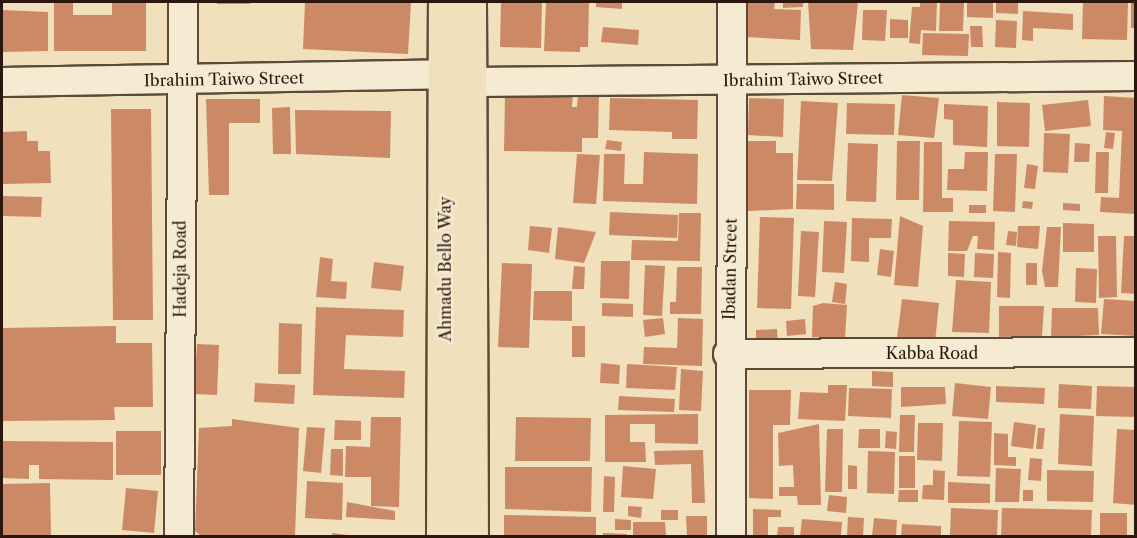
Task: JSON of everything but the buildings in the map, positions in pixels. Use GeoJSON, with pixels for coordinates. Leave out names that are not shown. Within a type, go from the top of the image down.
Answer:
{"type":"FeatureCollection","features":[{"type":"Feature","properties":{"kind":"main road","name":"Ahmadu Bello Way"},"geometry":{"type":"LineString","coordinates":[[445,2],[458,78],[471,537]]}},
{"type":"Feature","properties":{"kind":"main road","name":"Ahmadu Bello Way"},"geometry":{"type":"LineString","coordinates":[[443,537],[458,78],[470,2]]}},
{"type":"Feature","properties":{"kind":"street","name":"Hadeja Road"},"geometry":{"type":"LineString","coordinates":[[179,537],[183,2]]}},
{"type":"Feature","properties":{"kind":"street","name":"Ibadan Street"},"geometry":{"type":"LineString","coordinates":[[731,537],[729,354],[732,2]]}},
{"type":"Feature","properties":{"kind":"street","name":"Ibrahim Taiwo Street"},"geometry":{"type":"LineString","coordinates":[[2,82],[458,78],[732,80],[1136,76]]}},
{"type":"Feature","properties":{"kind":"street","name":"Kabba Road"},"geometry":{"type":"LineString","coordinates":[[729,354],[1136,352]]}}]}
